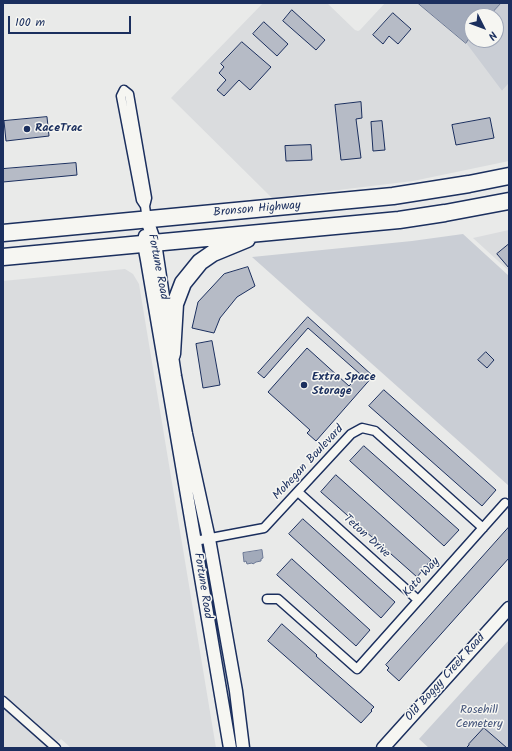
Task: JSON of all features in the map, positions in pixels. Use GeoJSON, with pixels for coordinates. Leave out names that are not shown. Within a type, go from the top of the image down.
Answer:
{"type":"FeatureCollection","features":[{"type":"Feature","properties":{"kind":"highway","name":"Bronson Highway"},"geometry":{"type":"LineString","coordinates":[[3,233],[146,213],[393,196],[509,176]]}},
{"type":"Feature","properties":{"kind":"highway","name":"Bronson Highway"},"geometry":{"type":"LineString","coordinates":[[3,257],[399,220],[509,201]]}},
{"type":"Feature","properties":{"kind":"highway"},"geometry":{"type":"LineString","coordinates":[[172,354],[175,304],[183,283],[200,262],[213,253],[264,232]]}},
{"type":"Feature","properties":{"kind":"main road","name":"Fortune Road"},"geometry":{"type":"LineString","coordinates":[[146,213],[195,541],[230,748]]}},
{"type":"Feature","properties":{"kind":"main road","name":"Fortune Road"},"geometry":{"type":"LineString","coordinates":[[150,244],[186,434],[210,539],[236,691],[243,748]]}},
{"type":"Feature","properties":{"kind":"main road","name":"Old Boggy Creek Road"},"geometry":{"type":"LineString","coordinates":[[383,748],[509,608]]}},
{"type":"Feature","properties":{"kind":"street"},"geometry":{"type":"LineString","coordinates":[[124,90],[129,94],[147,198],[146,213],[141,200],[121,96],[124,90]]}},
{"type":"Feature","properties":{"kind":"street","name":"Mohegan Boulevard"},"geometry":{"type":"LineString","coordinates":[[195,541],[264,528],[351,434],[362,428],[375,431],[483,528]]}},
{"type":"Feature","properties":{"kind":"street","name":"Teton Drive"},"geometry":{"type":"LineString","coordinates":[[298,492],[418,600]]}},
{"type":"Feature","properties":{"kind":"street","name":"Kato Way"},"geometry":{"type":"LineString","coordinates":[[267,599],[278,599],[357,669],[504,503]]}},
{"type":"Feature","properties":{"kind":"street"},"geometry":{"type":"LineString","coordinates":[[3,702],[56,748]]}},
{"type":"Feature","properties":{"kind":"shaded area"},"geometry":{"type":"Polygon","coordinates":[[[263,3],[327,3],[355,30],[358,31],[385,3],[418,3],[464,41],[464,48],[470,48],[502,91],[509,83],[509,161],[413,181],[272,198],[171,98],[263,3]]]}},
{"type":"Feature","properties":{"kind":"shaded area"},"geometry":{"type":"Polygon","coordinates":[[[509,230],[509,271],[473,238],[509,230]]]}},
{"type":"Feature","properties":{"kind":"shaded area"},"geometry":{"type":"Polygon","coordinates":[[[125,269],[133,274],[139,284],[216,748],[71,748],[61,739],[53,748],[3,748],[3,281],[125,269]]]}},
{"type":"Feature","properties":{"kind":"green space"},"geometry":{"type":"Polygon","coordinates":[[[501,3],[509,3],[509,83],[502,91],[470,48],[504,48],[504,8],[496,8],[501,3]]]}},
{"type":"Feature","properties":{"kind":"green space"},"geometry":{"type":"Polygon","coordinates":[[[463,234],[509,276],[509,486],[252,257],[412,241],[463,234]]]}},
{"type":"Feature","properties":{"kind":"green space","name":"Rosehill Cemetery"},"geometry":{"type":"Polygon","coordinates":[[[509,640],[509,748],[429,748],[419,739],[509,640]]]}},
{"type":"Feature","properties":{"kind":"water"},"geometry":{"type":"Polygon","coordinates":[[[418,3],[501,3],[496,8],[464,8],[464,41],[418,3]]]}},
{"type":"Feature","properties":{"kind":"water"},"geometry":{"type":"Polygon","coordinates":[[[262,550],[263,558],[261,561],[253,564],[247,564],[246,561],[244,562],[243,553],[262,550]]]}},
{"type":"Feature","properties":{"kind":"building"},"geometry":{"type":"Polygon","coordinates":[[[292,10],[325,40],[316,50],[283,21],[292,10]]]}},
{"type":"Feature","properties":{"kind":"building"},"geometry":{"type":"Polygon","coordinates":[[[393,13],[411,29],[398,44],[389,36],[383,44],[373,35],[393,13]]]}},
{"type":"Feature","properties":{"kind":"building"},"geometry":{"type":"Polygon","coordinates":[[[264,22],[288,44],[277,56],[253,34],[264,22]]]}},
{"type":"Feature","properties":{"kind":"building"},"geometry":{"type":"Polygon","coordinates":[[[242,42],[271,67],[250,90],[239,80],[224,96],[217,90],[226,80],[219,73],[224,67],[221,64],[242,42]]]}},
{"type":"Feature","properties":{"kind":"building"},"geometry":{"type":"Polygon","coordinates":[[[361,102],[362,118],[356,119],[361,158],[341,160],[335,105],[361,102]]]}},
{"type":"Feature","properties":{"kind":"building","name":"RaceTrac"},"geometry":{"type":"Polygon","coordinates":[[[47,117],[49,136],[6,141],[4,121],[47,117]]]}},
{"type":"Feature","properties":{"kind":"building"},"geometry":{"type":"Polygon","coordinates":[[[490,118],[494,138],[456,145],[452,125],[490,118]]]}},
{"type":"Feature","properties":{"kind":"building"},"geometry":{"type":"Polygon","coordinates":[[[382,121],[385,150],[373,151],[371,122],[382,121]]]}},
{"type":"Feature","properties":{"kind":"building"},"geometry":{"type":"Polygon","coordinates":[[[311,145],[312,160],[286,161],[285,146],[311,145]]]}},
{"type":"Feature","properties":{"kind":"building"},"geometry":{"type":"Polygon","coordinates":[[[76,163],[77,175],[3,182],[3,169],[76,163]]]}},
{"type":"Feature","properties":{"kind":"building"},"geometry":{"type":"Polygon","coordinates":[[[509,244],[509,268],[497,254],[509,244]]]}},
{"type":"Feature","properties":{"kind":"building"},"geometry":{"type":"Polygon","coordinates":[[[248,267],[255,286],[237,297],[220,318],[214,333],[192,328],[198,302],[224,274],[248,267]]]}},
{"type":"Feature","properties":{"kind":"building"},"geometry":{"type":"Polygon","coordinates":[[[308,317],[373,376],[316,441],[307,433],[310,430],[268,392],[307,348],[349,386],[360,374],[308,328],[264,378],[258,373],[308,317]]]}},
{"type":"Feature","properties":{"kind":"building"},"geometry":{"type":"Polygon","coordinates":[[[212,341],[220,385],[203,388],[196,344],[212,341]]]}},
{"type":"Feature","properties":{"kind":"building"},"geometry":{"type":"Polygon","coordinates":[[[486,352],[494,360],[487,368],[478,360],[486,352]]]}},
{"type":"Feature","properties":{"kind":"building"},"geometry":{"type":"Polygon","coordinates":[[[384,390],[496,490],[482,506],[369,406],[384,390]]]}},
{"type":"Feature","properties":{"kind":"building"},"geometry":{"type":"Polygon","coordinates":[[[364,446],[459,530],[444,546],[350,461],[364,446]]]}},
{"type":"Feature","properties":{"kind":"building"},"geometry":{"type":"Polygon","coordinates":[[[336,475],[431,560],[417,577],[321,492],[336,475]]]}},
{"type":"Feature","properties":{"kind":"building"},"geometry":{"type":"Polygon","coordinates":[[[303,519],[395,602],[381,618],[289,534],[303,519]]]}},
{"type":"Feature","properties":{"kind":"building"},"geometry":{"type":"Polygon","coordinates":[[[509,527],[509,558],[399,681],[387,670],[389,668],[386,665],[509,527]]]}},
{"type":"Feature","properties":{"kind":"building"},"geometry":{"type":"Polygon","coordinates":[[[292,559],[370,630],[356,646],[277,575],[292,559]]]}},
{"type":"Feature","properties":{"kind":"building"},"geometry":{"type":"Polygon","coordinates":[[[282,624],[374,707],[361,723],[268,641],[282,624]]]}},
{"type":"Feature","properties":{"kind":"building"},"geometry":{"type":"Polygon","coordinates":[[[484,728],[507,748],[466,748],[484,728]]]}},
{"type":"Feature","properties":{"kind":"place","name":"RaceTrac"},"geometry":{"type":"Point","coordinates":[27,129]}},
{"type":"Feature","properties":{"kind":"place","name":"Extra Space Storage"},"geometry":{"type":"Point","coordinates":[304,385]}}]}
